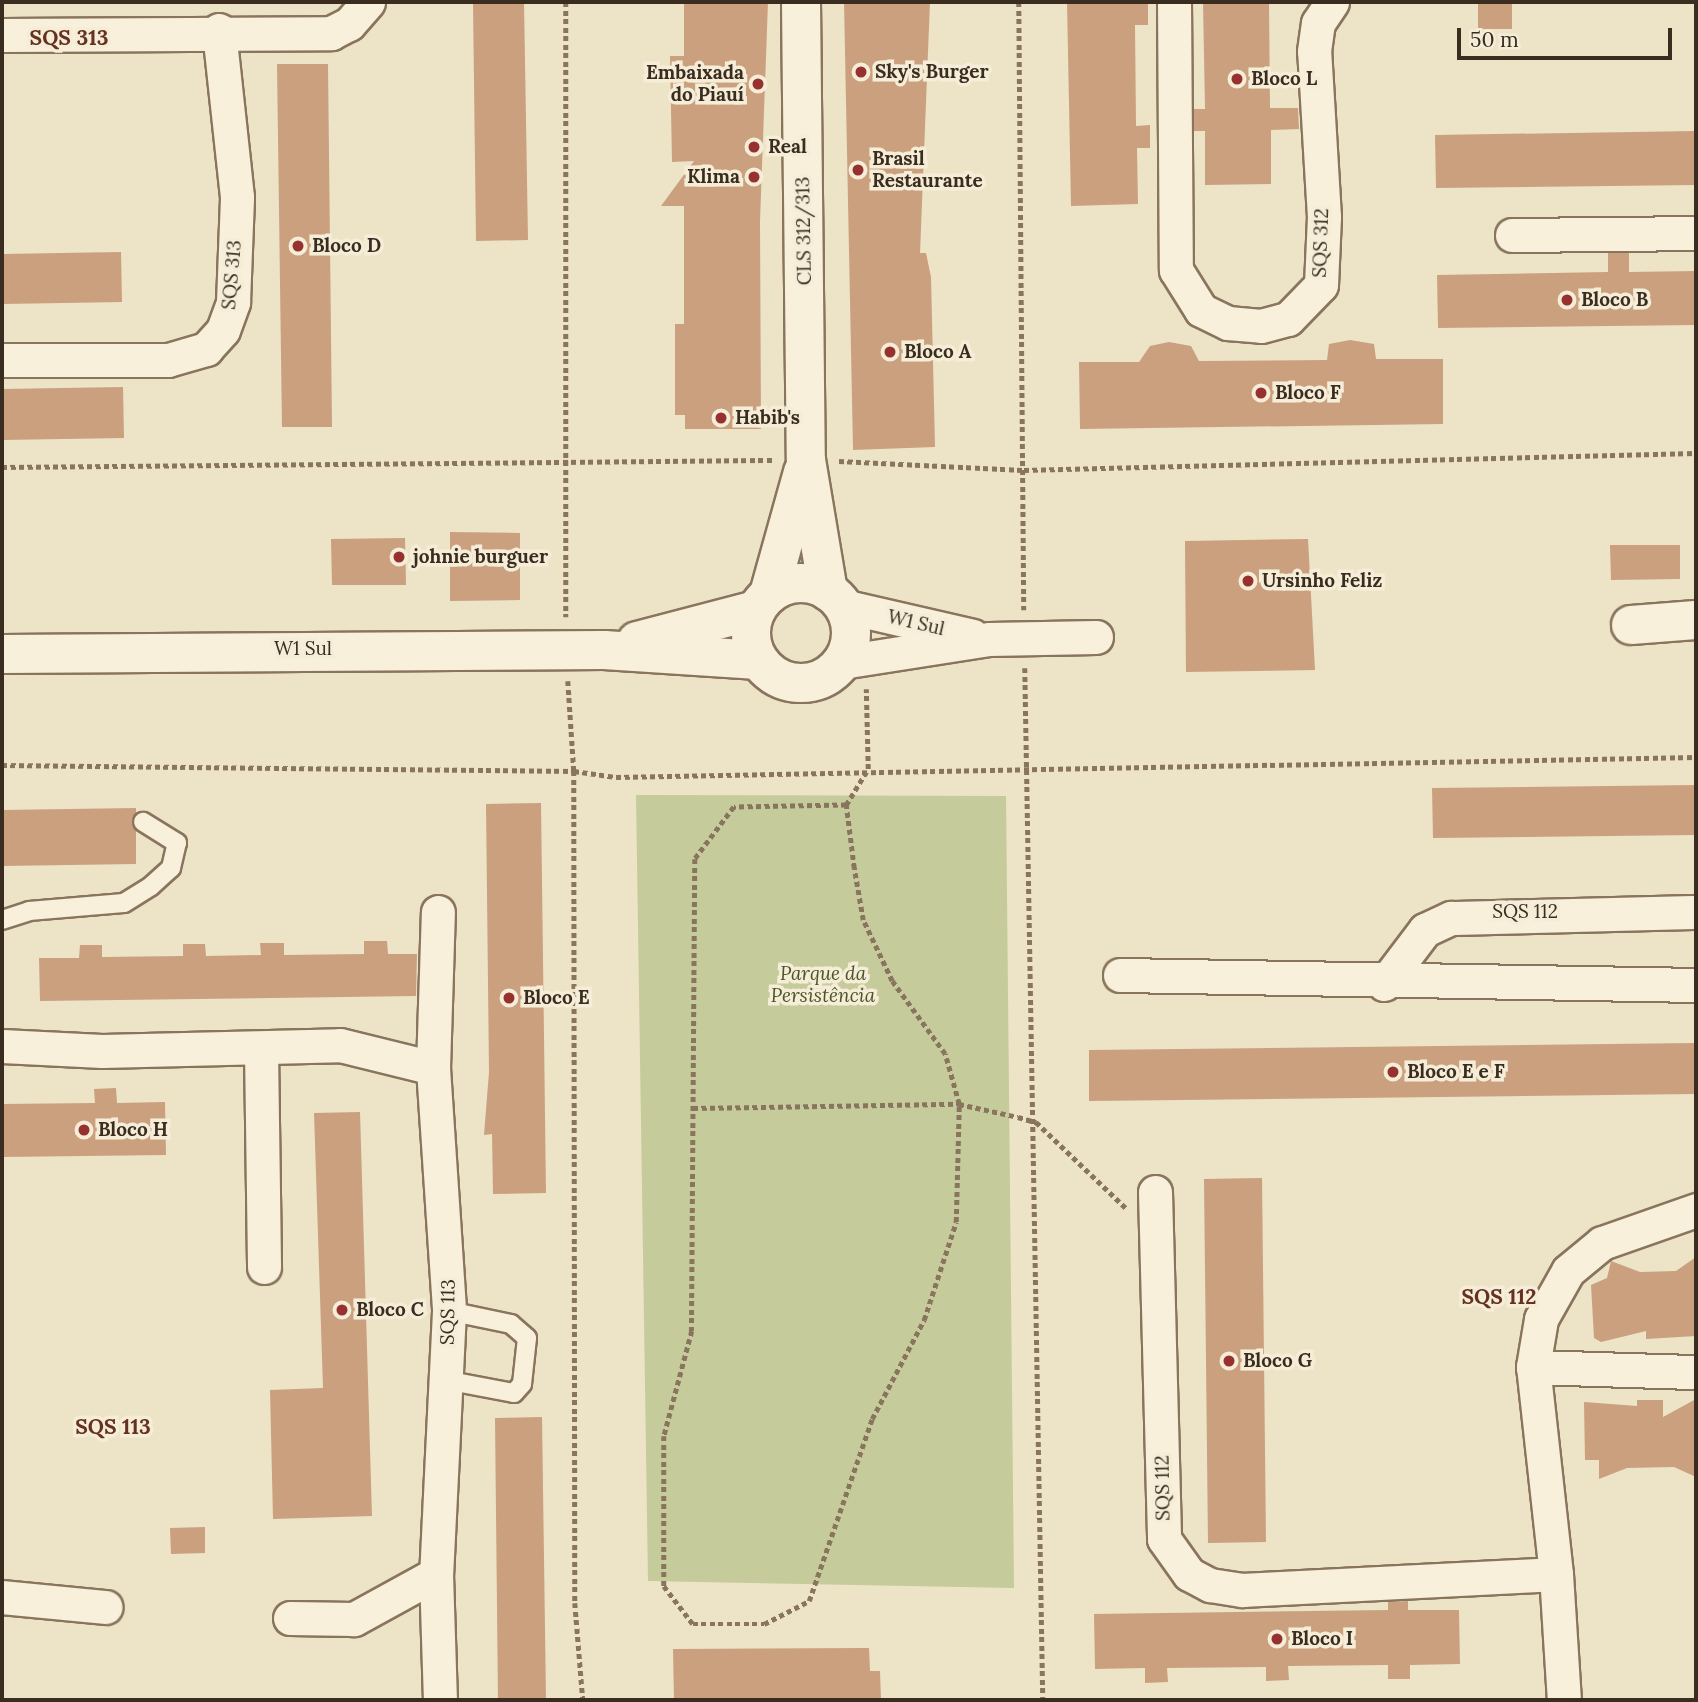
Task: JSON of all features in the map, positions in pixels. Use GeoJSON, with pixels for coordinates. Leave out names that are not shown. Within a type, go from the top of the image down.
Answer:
{"type":"FeatureCollection","features":[{"type":"Feature","properties":{"kind":"street"},"geometry":{"type":"LineString","coordinates":[[2,34],[219,30],[331,33],[349,24],[368,2]]}},
{"type":"Feature","properties":{"kind":"street","name":"CLS 312/313"},"geometry":{"type":"LineString","coordinates":[[801,2],[806,460],[835,598]]}},
{"type":"Feature","properties":{"kind":"street","name":"SQS 312"},"geometry":{"type":"LineString","coordinates":[[1174,2],[1176,270],[1201,310],[1228,323],[1261,326],[1288,319],[1321,285],[1324,217],[1314,51],[1318,23],[1332,2]]}},
{"type":"Feature","properties":{"kind":"street","name":"SQS 313"},"geometry":{"type":"LineString","coordinates":[[2,360],[168,360],[206,349],[223,330],[233,302],[237,197],[219,30]]}},
{"type":"Feature","properties":{"kind":"street"},"geometry":{"type":"LineString","coordinates":[[1513,235],[1696,233]]}},
{"type":"Feature","properties":{"kind":"street","name":"CLS 312/313"},"geometry":{"type":"LineString","coordinates":[[763,602],[806,460]]}},
{"type":"Feature","properties":{"kind":"street"},"geometry":{"type":"LineString","coordinates":[[788,584],[835,598],[850,624],[854,660],[828,676],[800,683],[772,674],[758,660],[751,644],[763,602],[788,584]]}},
{"type":"Feature","properties":{"kind":"street","name":"W1 Sul"},"geometry":{"type":"LineString","coordinates":[[835,598],[989,639]]}},
{"type":"Feature","properties":{"kind":"street","name":"W1 Sul"},"geometry":{"type":"LineString","coordinates":[[604,650],[763,602]]}},
{"type":"Feature","properties":{"kind":"street"},"geometry":{"type":"LineString","coordinates":[[1631,625],[1696,620]]}},
{"type":"Feature","properties":{"kind":"street","name":"W1 Sul"},"geometry":{"type":"LineString","coordinates":[[854,660],[989,639],[1096,637]]}},
{"type":"Feature","properties":{"kind":"street","name":"W1 Sul"},"geometry":{"type":"LineString","coordinates":[[2,654],[604,650],[758,660]]}},
{"type":"Feature","properties":{"kind":"street","name":"SQS 113"},"geometry":{"type":"LineString","coordinates":[[438,912],[433,1068],[449,1311],[436,1574],[440,1700]]}},
{"type":"Feature","properties":{"kind":"street","name":"SQS 112"},"geometry":{"type":"LineString","coordinates":[[1384,984],[1425,930],[1451,918],[1696,912]]}},
{"type":"Feature","properties":{"kind":"street"},"geometry":{"type":"LineString","coordinates":[[1120,975],[1384,984],[1696,985]]}},
{"type":"Feature","properties":{"kind":"street"},"geometry":{"type":"LineString","coordinates":[[2,1046],[261,1049],[340,1045],[433,1068]]}},
{"type":"Feature","properties":{"kind":"street"},"geometry":{"type":"LineString","coordinates":[[261,1049],[264,1267]]}},
{"type":"Feature","properties":{"kind":"street","name":"SQS 112"},"geometry":{"type":"LineString","coordinates":[[1155,1192],[1164,1539],[1189,1574],[1210,1586],[1243,1590],[1556,1574]]}},
{"type":"Feature","properties":{"kind":"street"},"geometry":{"type":"LineString","coordinates":[[1564,1700],[1556,1574],[1533,1367],[1541,1319],[1568,1271],[1602,1243],[1696,1210]]}},
{"type":"Feature","properties":{"kind":"street"},"geometry":{"type":"LineString","coordinates":[[1533,1367],[1696,1372]]}},
{"type":"Feature","properties":{"kind":"street"},"geometry":{"type":"LineString","coordinates":[[290,1618],[354,1619],[436,1574]]}},
{"type":"Feature","properties":{"kind":"street"},"geometry":{"type":"LineString","coordinates":[[2,1597],[106,1607]]}},
{"type":"Feature","properties":{"kind":"lane"},"geometry":{"type":"LineString","coordinates":[[2,920],[29,911],[124,903],[151,886],[172,868],[177,843],[143,822]]}},
{"type":"Feature","properties":{"kind":"lane"},"geometry":{"type":"LineString","coordinates":[[445,1380],[514,1393],[522,1384],[527,1338],[511,1324],[449,1311]]}},
{"type":"Feature","properties":{"kind":"path"},"geometry":{"type":"LineString","coordinates":[[566,2],[571,461],[565,650],[574,771],[575,1603],[583,1700]]}},
{"type":"Feature","properties":{"kind":"path"},"geometry":{"type":"LineString","coordinates":[[1019,2],[1024,640],[1036,1122],[1043,1700]]}},
{"type":"Feature","properties":{"kind":"path"},"geometry":{"type":"LineString","coordinates":[[2,467],[806,460],[1024,470],[1696,453]]}},
{"type":"Feature","properties":{"kind":"path"},"geometry":{"type":"LineString","coordinates":[[846,805],[734,807],[695,859],[692,1331],[664,1436],[664,1586],[693,1624],[764,1623],[808,1601],[872,1419],[924,1321],[956,1222],[959,1104],[945,1054],[892,981],[863,920],[846,805],[868,769],[854,660]]}},
{"type":"Feature","properties":{"kind":"path"},"geometry":{"type":"LineString","coordinates":[[2,765],[574,771],[616,777],[868,769],[1696,757]]}},
{"type":"Feature","properties":{"kind":"path"},"geometry":{"type":"LineString","coordinates":[[693,1108],[959,1104],[1036,1122],[1157,1237]]}},
{"type":"Feature","properties":{"kind":"green space","name":"Parque da Persistência"},"geometry":{"type":"Polygon","coordinates":[[[636,795],[1006,796],[1014,1588],[648,1581],[636,795]]]}},
{"type":"Feature","properties":{"kind":"building"},"geometry":{"type":"Polygon","coordinates":[[[473,2],[524,2],[528,240],[476,241],[473,2]]]}},
{"type":"Feature","properties":{"kind":"building"},"geometry":{"type":"Polygon","coordinates":[[[684,2],[768,2],[760,221],[761,429],[685,429],[685,415],[675,415],[675,324],[684,324],[684,206],[661,206],[694,161],[672,162],[670,56],[684,56],[684,2]]]}},
{"type":"Feature","properties":{"kind":"building"},"geometry":{"type":"Polygon","coordinates":[[[844,2],[930,2],[920,253],[926,253],[931,277],[935,447],[853,450],[844,2]]]}},
{"type":"Feature","properties":{"kind":"building"},"geometry":{"type":"Polygon","coordinates":[[[1067,2],[1148,3],[1148,25],[1135,25],[1136,126],[1150,125],[1150,148],[1137,148],[1138,204],[1071,206],[1067,2]]]}},
{"type":"Feature","properties":{"kind":"building","name":"Bloco L"},"geometry":{"type":"Polygon","coordinates":[[[1203,2],[1269,2],[1270,108],[1298,108],[1299,129],[1271,130],[1271,184],[1205,185],[1205,131],[1194,131],[1194,109],[1205,109],[1203,2]]]}},
{"type":"Feature","properties":{"kind":"building"},"geometry":{"type":"Polygon","coordinates":[[[1478,3],[1512,3],[1512,29],[1478,29],[1478,3]]]}},
{"type":"Feature","properties":{"kind":"building","name":"Bloco D"},"geometry":{"type":"Polygon","coordinates":[[[277,64],[328,64],[332,427],[282,427],[277,64]]]}},
{"type":"Feature","properties":{"kind":"building"},"geometry":{"type":"Polygon","coordinates":[[[1696,131],[1696,185],[1436,188],[1435,135],[1696,131]]]}},
{"type":"Feature","properties":{"kind":"building"},"geometry":{"type":"Polygon","coordinates":[[[121,252],[122,302],[2,304],[2,254],[121,252]]]}},
{"type":"Feature","properties":{"kind":"building","name":"Bloco B"},"geometry":{"type":"Polygon","coordinates":[[[1608,253],[1629,253],[1629,272],[1696,271],[1696,325],[1438,328],[1437,275],[1608,272],[1608,253]]]}},
{"type":"Feature","properties":{"kind":"building","name":"Bloco F"},"geometry":{"type":"Polygon","coordinates":[[[1350,340],[1374,344],[1376,359],[1443,359],[1443,424],[1080,429],[1079,362],[1139,362],[1150,346],[1169,342],[1191,346],[1199,361],[1327,360],[1329,344],[1350,340]]]}},
{"type":"Feature","properties":{"kind":"building"},"geometry":{"type":"Polygon","coordinates":[[[123,387],[124,438],[2,440],[2,389],[123,387]]]}},
{"type":"Feature","properties":{"kind":"building"},"geometry":{"type":"Polygon","coordinates":[[[450,532],[520,533],[520,600],[450,601],[450,532]]]}},
{"type":"Feature","properties":{"kind":"building"},"geometry":{"type":"Polygon","coordinates":[[[405,538],[406,585],[332,585],[331,539],[405,538]]]}},
{"type":"Feature","properties":{"kind":"building"},"geometry":{"type":"Polygon","coordinates":[[[1308,539],[1315,670],[1186,672],[1185,541],[1308,539]]]}},
{"type":"Feature","properties":{"kind":"building"},"geometry":{"type":"Polygon","coordinates":[[[1610,545],[1680,545],[1680,579],[1611,580],[1610,545]]]}},
{"type":"Feature","properties":{"kind":"building"},"geometry":{"type":"Polygon","coordinates":[[[1696,785],[1696,835],[1433,838],[1432,788],[1696,785]]]}},
{"type":"Feature","properties":{"kind":"building","name":"Bloco E"},"geometry":{"type":"Polygon","coordinates":[[[541,803],[546,1193],[493,1194],[492,1134],[484,1135],[489,1072],[486,804],[541,803]]]}},
{"type":"Feature","properties":{"kind":"building"},"geometry":{"type":"Polygon","coordinates":[[[136,808],[136,864],[2,866],[2,810],[136,808]]]}},
{"type":"Feature","properties":{"kind":"building"},"geometry":{"type":"Polygon","coordinates":[[[364,941],[387,941],[388,954],[417,954],[416,996],[40,1001],[39,958],[79,958],[80,945],[102,945],[102,957],[183,956],[183,944],[205,944],[206,956],[261,955],[260,943],[284,943],[284,955],[364,954],[364,941]]]}},
{"type":"Feature","properties":{"kind":"building","name":"Bloco E e F"},"geometry":{"type":"Polygon","coordinates":[[[1696,1043],[1696,1094],[1089,1101],[1089,1050],[1696,1043]]]}},
{"type":"Feature","properties":{"kind":"building","name":"Bloco H"},"geometry":{"type":"Polygon","coordinates":[[[116,1088],[117,1103],[165,1102],[166,1155],[2,1157],[2,1104],[95,1103],[94,1089],[116,1088]]]}},
{"type":"Feature","properties":{"kind":"building","name":"Bloco C"},"geometry":{"type":"Polygon","coordinates":[[[360,1112],[372,1516],[273,1519],[270,1390],[323,1388],[314,1113],[360,1112]]]}},
{"type":"Feature","properties":{"kind":"building","name":"Bloco G"},"geometry":{"type":"Polygon","coordinates":[[[1262,1178],[1266,1542],[1208,1543],[1204,1179],[1262,1178]]]}},
{"type":"Feature","properties":{"kind":"building"},"geometry":{"type":"Polygon","coordinates":[[[1696,1257],[1696,1336],[1646,1339],[1646,1331],[1601,1342],[1594,1338],[1591,1285],[1607,1278],[1611,1261],[1640,1272],[1676,1271],[1696,1257]]]}},
{"type":"Feature","properties":{"kind":"building"},"geometry":{"type":"Polygon","coordinates":[[[1696,1399],[1696,1477],[1674,1467],[1627,1468],[1599,1479],[1599,1460],[1585,1460],[1584,1402],[1637,1406],[1637,1400],[1663,1400],[1663,1417],[1696,1399]]]}},
{"type":"Feature","properties":{"kind":"building"},"geometry":{"type":"Polygon","coordinates":[[[542,1417],[546,1700],[498,1700],[495,1418],[542,1417]]]}},
{"type":"Feature","properties":{"kind":"building"},"geometry":{"type":"Polygon","coordinates":[[[205,1527],[205,1553],[171,1554],[170,1528],[205,1527]]]}},
{"type":"Feature","properties":{"kind":"building","name":"Bloco I"},"geometry":{"type":"Polygon","coordinates":[[[1408,1601],[1408,1610],[1459,1610],[1460,1664],[1410,1665],[1410,1679],[1388,1679],[1388,1665],[1288,1666],[1289,1680],[1266,1681],[1266,1667],[1167,1668],[1168,1682],[1145,1683],[1145,1668],[1095,1669],[1094,1614],[1388,1610],[1388,1602],[1408,1601]]]}},
{"type":"Feature","properties":{"kind":"building"},"geometry":{"type":"Polygon","coordinates":[[[869,1648],[870,1671],[880,1671],[881,1700],[674,1700],[673,1649],[869,1648]]]}},
{"type":"Feature","properties":{"kind":"place","name":"Sky's Burger"},"geometry":{"type":"Point","coordinates":[861,72]}},
{"type":"Feature","properties":{"kind":"place","name":"Bloco L"},"geometry":{"type":"Point","coordinates":[1237,79]}},
{"type":"Feature","properties":{"kind":"place","name":"Embaixada do Piauí"},"geometry":{"type":"Point","coordinates":[758,84]}},
{"type":"Feature","properties":{"kind":"place","name":"Real"},"geometry":{"type":"Point","coordinates":[754,147]}},
{"type":"Feature","properties":{"kind":"place","name":"Brasil Restaurante"},"geometry":{"type":"Point","coordinates":[858,170]}},
{"type":"Feature","properties":{"kind":"place","name":"Klima"},"geometry":{"type":"Point","coordinates":[754,177]}},
{"type":"Feature","properties":{"kind":"place","name":"Bloco D"},"geometry":{"type":"Point","coordinates":[298,246]}},
{"type":"Feature","properties":{"kind":"place","name":"Bloco B"},"geometry":{"type":"Point","coordinates":[1567,300]}},
{"type":"Feature","properties":{"kind":"place","name":"Bloco A"},"geometry":{"type":"Point","coordinates":[890,352]}},
{"type":"Feature","properties":{"kind":"place","name":"Bloco F"},"geometry":{"type":"Point","coordinates":[1261,393]}},
{"type":"Feature","properties":{"kind":"place","name":"Habib's"},"geometry":{"type":"Point","coordinates":[721,418]}},
{"type":"Feature","properties":{"kind":"place","name":"johnie burguer"},"geometry":{"type":"Point","coordinates":[399,557]}},
{"type":"Feature","properties":{"kind":"place","name":"Ursinho Feliz"},"geometry":{"type":"Point","coordinates":[1248,581]}},
{"type":"Feature","properties":{"kind":"place","name":"Bloco E"},"geometry":{"type":"Point","coordinates":[509,998]}},
{"type":"Feature","properties":{"kind":"place","name":"Bloco E e F"},"geometry":{"type":"Point","coordinates":[1393,1072]}},
{"type":"Feature","properties":{"kind":"place","name":"Bloco H"},"geometry":{"type":"Point","coordinates":[84,1130]}},
{"type":"Feature","properties":{"kind":"place","name":"Bloco C"},"geometry":{"type":"Point","coordinates":[342,1310]}},
{"type":"Feature","properties":{"kind":"place","name":"Bloco G"},"geometry":{"type":"Point","coordinates":[1229,1361]}},
{"type":"Feature","properties":{"kind":"place","name":"Bloco I"},"geometry":{"type":"Point","coordinates":[1277,1639]}},
{"type":"Feature","properties":{"kind":"district","name":"SQS 313"},"geometry":{"type":"Point","coordinates":[69,38]}},
{"type":"Feature","properties":{"kind":"district","name":"SQS 112"},"geometry":{"type":"Point","coordinates":[1499,1297]}},
{"type":"Feature","properties":{"kind":"district","name":"SQS 113"},"geometry":{"type":"Point","coordinates":[113,1427]}}]}
